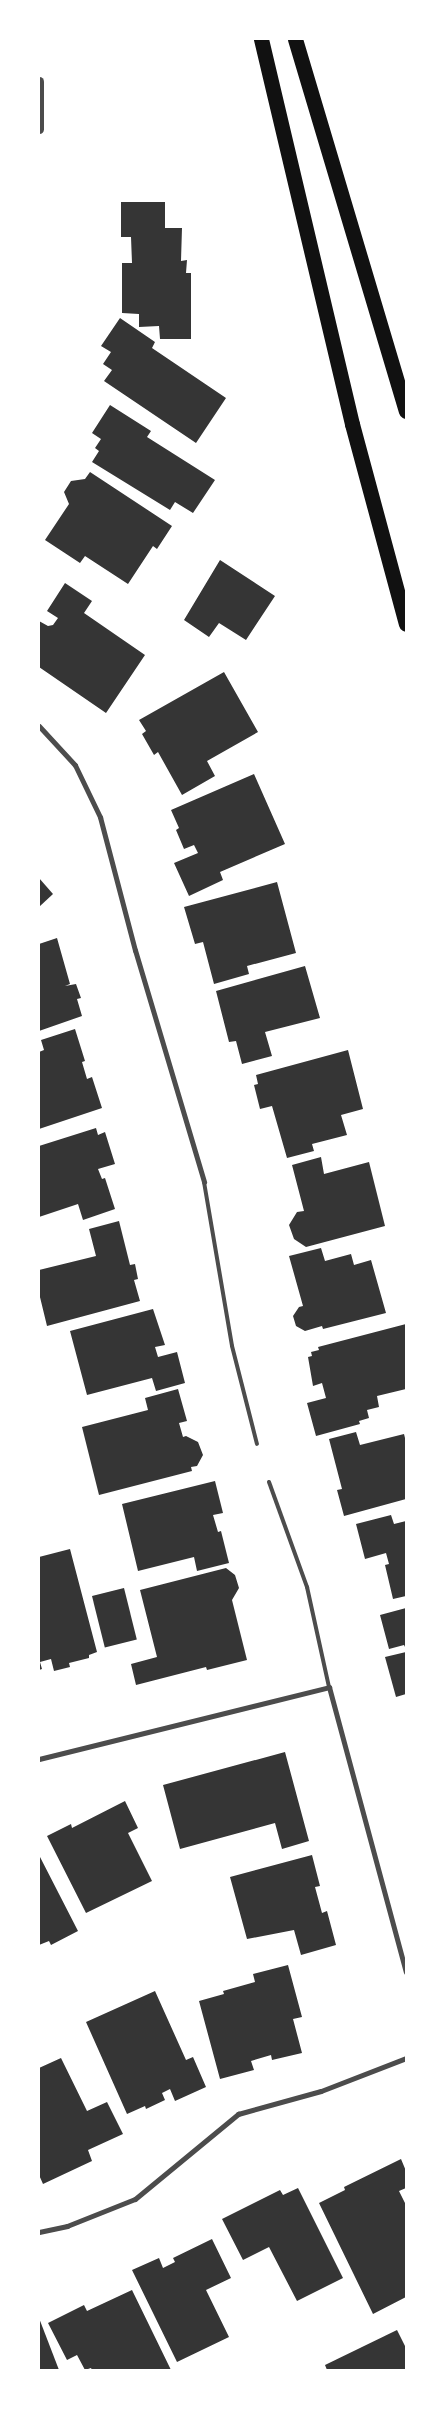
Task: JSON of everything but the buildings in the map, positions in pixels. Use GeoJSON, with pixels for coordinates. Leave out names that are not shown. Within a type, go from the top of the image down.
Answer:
{"type":"FeatureCollection","features":[{"type":"Feature","properties":{"kind":"highway"},"geometry":{"type":"LineString","coordinates":[[261,39],[352,424],[406,624]]}},
{"type":"Feature","properties":{"kind":"highway"},"geometry":{"type":"LineString","coordinates":[[294,39],[406,411]]}},
{"type":"Feature","properties":{"kind":"street"},"geometry":{"type":"LineString","coordinates":[[39,81],[39,129]]}},
{"type":"Feature","properties":{"kind":"street"},"geometry":{"type":"LineString","coordinates":[[39,726],[75,765],[100,817],[135,950],[204,1182]]}},
{"type":"Feature","properties":{"kind":"street"},"geometry":{"type":"LineString","coordinates":[[39,1759],[329,1687],[406,1972]]}},
{"type":"Feature","properties":{"kind":"street"},"geometry":{"type":"LineString","coordinates":[[39,2232],[67,2226],[135,2199],[238,2114],[321,2091],[406,2058]]}},
{"type":"Feature","properties":{"kind":"lane"},"geometry":{"type":"LineString","coordinates":[[204,1182],[232,1346],[256,1444]]}},
{"type":"Feature","properties":{"kind":"lane"},"geometry":{"type":"LineString","coordinates":[[269,1482],[307,1588],[329,1687]]}}]}
